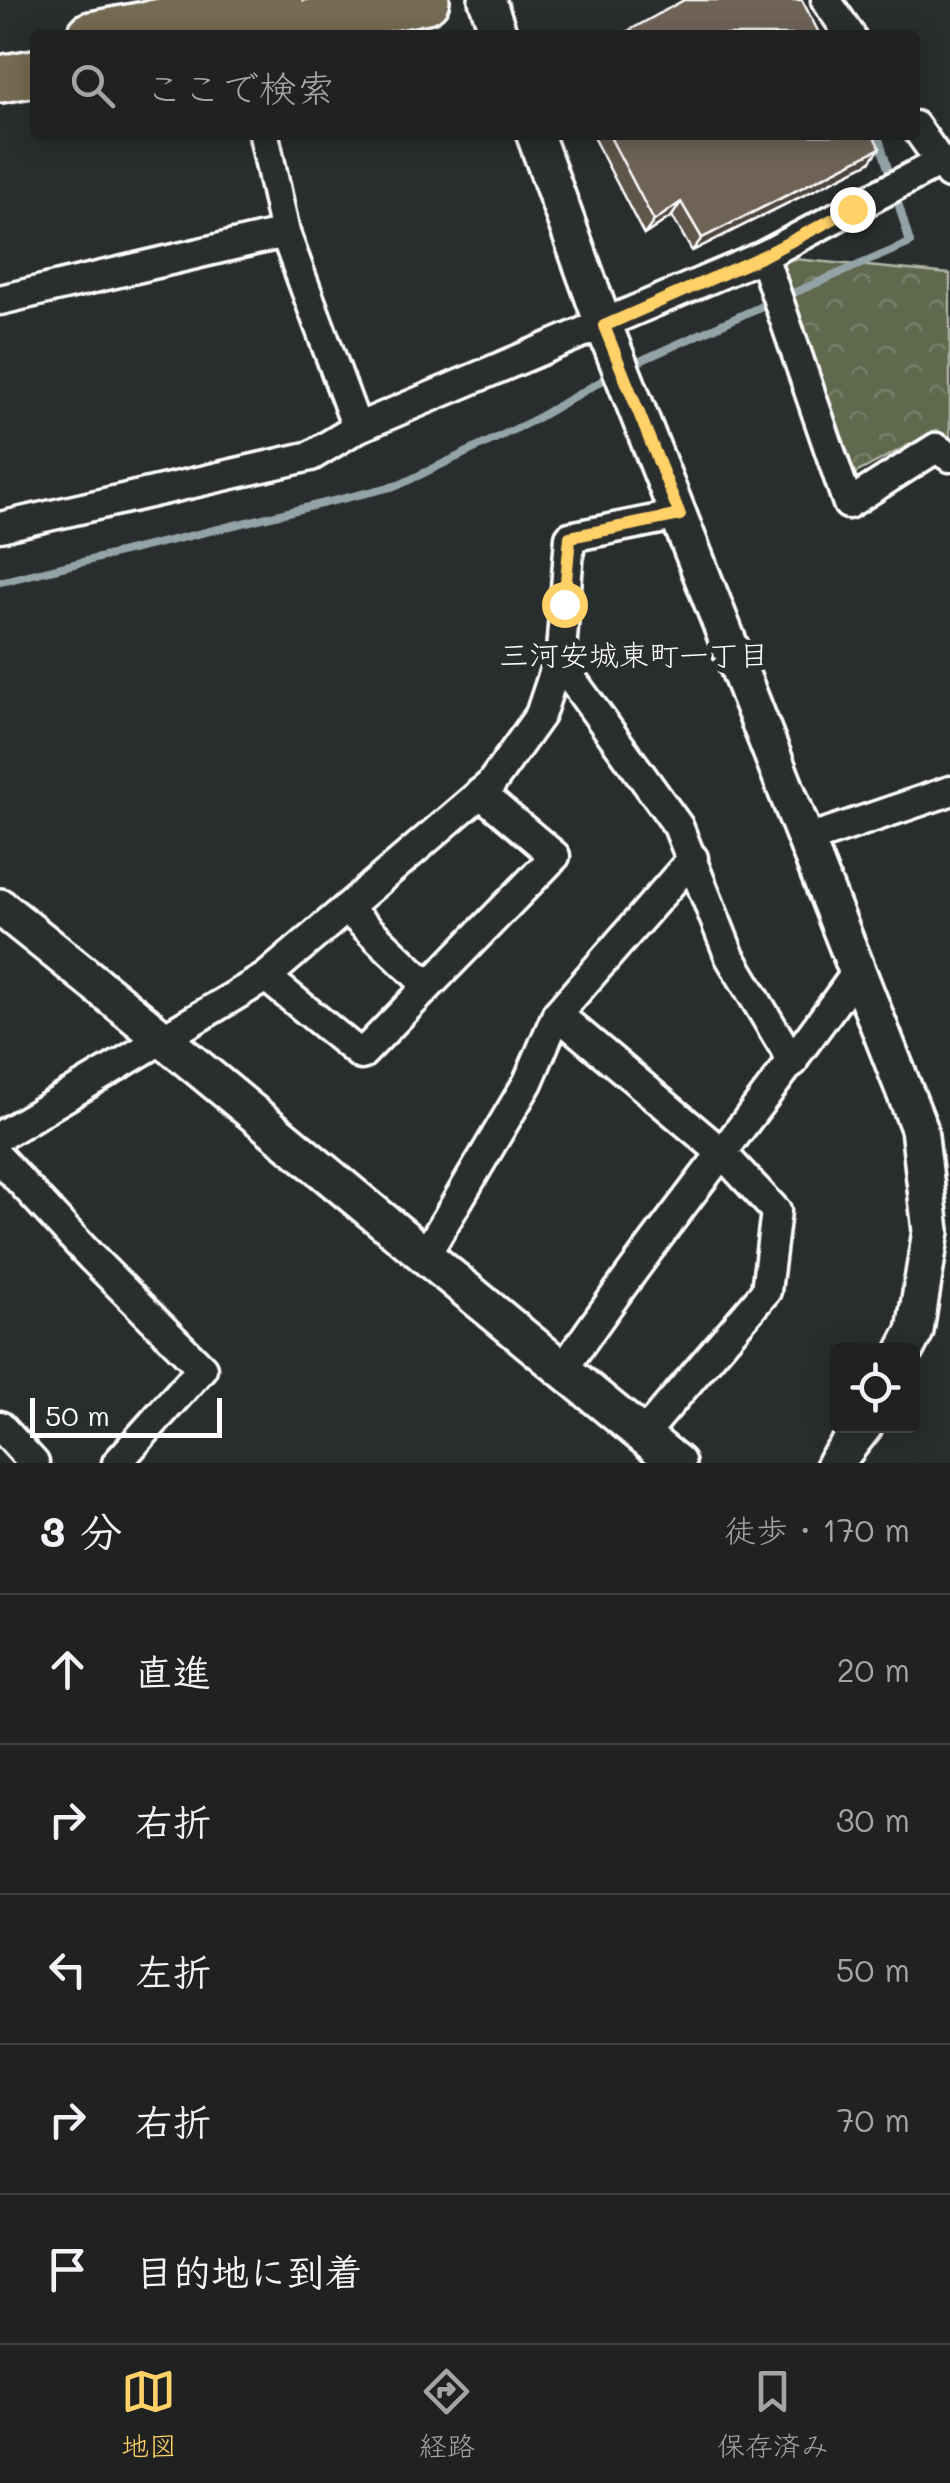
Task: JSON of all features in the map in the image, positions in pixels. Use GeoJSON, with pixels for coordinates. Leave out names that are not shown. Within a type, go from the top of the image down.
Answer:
{"type":"FeatureCollection","features":[{"type":"Feature","properties":{"kind":"main road"},"geometry":{"type":"LineString","coordinates":[[107,22],[280,0]]}},
{"type":"Feature","properties":{"kind":"main road"},"geometry":{"type":"LineString","coordinates":[[276,30],[426,0]]}},
{"type":"Feature","properties":{"kind":"main road"},"geometry":{"type":"LineString","coordinates":[[0,50],[30,45]]}},
{"type":"Feature","properties":{"kind":"main road"},"geometry":{"type":"LineString","coordinates":[[0,79],[30,74]]}},
{"type":"Feature","properties":{"kind":"street"},"geometry":{"type":"LineString","coordinates":[[487,0],[497,30]]}},
{"type":"Feature","properties":{"kind":"street"},"geometry":{"type":"LineString","coordinates":[[826,0],[847,30]]}},
{"type":"Feature","properties":{"kind":"street"},"geometry":{"type":"LineString","coordinates":[[0,527],[311,456],[357,428],[763,256],[945,169],[920,133]]}},
{"type":"Feature","properties":{"kind":"street"},"geometry":{"type":"LineString","coordinates":[[265,140],[285,232],[357,428]]}},
{"type":"Feature","properties":{"kind":"street"},"geometry":{"type":"LineString","coordinates":[[537,140],[604,326],[919,1128],[940,1232],[916,1332],[909,1343]]}},
{"type":"Feature","properties":{"kind":"street"},"geometry":{"type":"LineString","coordinates":[[0,300],[285,232]]}},
{"type":"Feature","properties":{"kind":"street"},"geometry":{"type":"LineString","coordinates":[[763,256],[848,504],[936,448],[950,457]]}},
{"type":"Feature","properties":{"kind":"street"},"geometry":{"type":"LineString","coordinates":[[0,1136],[266,977],[480,794],[540,714],[558,660],[570,537],[680,515]]}},
{"type":"Feature","properties":{"kind":"street"},"geometry":{"type":"LineString","coordinates":[[558,660],[678,826],[730,957],[793,1062]]}},
{"type":"Feature","properties":{"kind":"street"},"geometry":{"type":"LineString","coordinates":[[806,840],[950,791]]}},
{"type":"Feature","properties":{"kind":"street"},"geometry":{"type":"LineString","coordinates":[[266,977],[361,1054],[555,856],[480,794]]}},
{"type":"Feature","properties":{"kind":"street"},"geometry":{"type":"LineString","coordinates":[[426,1254],[528,1082],[557,1014],[693,858]]}},
{"type":"Feature","properties":{"kind":"street"},"geometry":{"type":"LineString","coordinates":[[0,907],[164,1037],[677,1463]]}},
{"type":"Feature","properties":{"kind":"street"},"geometry":{"type":"LineString","coordinates":[[347,910],[428,986]]}},
{"type":"Feature","properties":{"kind":"street"},"geometry":{"type":"LineString","coordinates":[[562,1371],[620,1286],[858,972]]}},
{"type":"Feature","properties":{"kind":"street"},"geometry":{"type":"LineString","coordinates":[[557,1014],[722,1153],[776,1211],[766,1291],[642,1435]]}},
{"type":"Feature","properties":{"kind":"street"},"geometry":{"type":"LineString","coordinates":[[0,1158],[91,1257],[202,1368],[117,1463]]}},
{"type":"Feature","properties":{"kind":"street"},"geometry":{"type":"LineString","coordinates":[[0,1426],[34,1463]]}},
{"type":"Feature","properties":{"kind":"street"},"geometry":{"type":"LineString","coordinates":[[835,1463],[859,1433]]}},
{"type":"Feature","properties":{"kind":"green space"},"geometry":{"type":"Polygon","coordinates":[[[763,256],[950,274],[950,439],[937,430],[839,482],[763,256]]]}},
{"type":"Feature","properties":{"kind":"building"},"geometry":{"type":"Polygon","coordinates":[[[684,0],[802,0],[817,30],[630,30],[684,0]]]}},
{"type":"Feature","properties":{"kind":"building"},"geometry":{"type":"Polygon","coordinates":[[[612,140],[876,140],[880,148],[702,238],[681,202],[654,221],[612,140]]]}},
{"type":"Feature","properties":{"kind":"waterway"},"geometry":{"type":"LineString","coordinates":[[784,297],[910,243],[879,140]]}},
{"type":"Feature","properties":{"kind":"waterway"},"geometry":{"type":"LineString","coordinates":[[629,366],[771,302]]}},
{"type":"Feature","properties":{"kind":"waterway"},"geometry":{"type":"LineString","coordinates":[[0,582],[399,485],[532,421],[612,375]]}},
{"type":"Feature","properties":{"kind":"district","name":"三河安城東町一丁目"},"geometry":{"type":"Point","coordinates":[634,654]}},
{"type":"Feature","properties":{"kind":"route"},"geometry":{"type":"LineString","coordinates":[[564,604],[570,537],[680,515],[604,326],[763,256],[852,209]]}}]}
